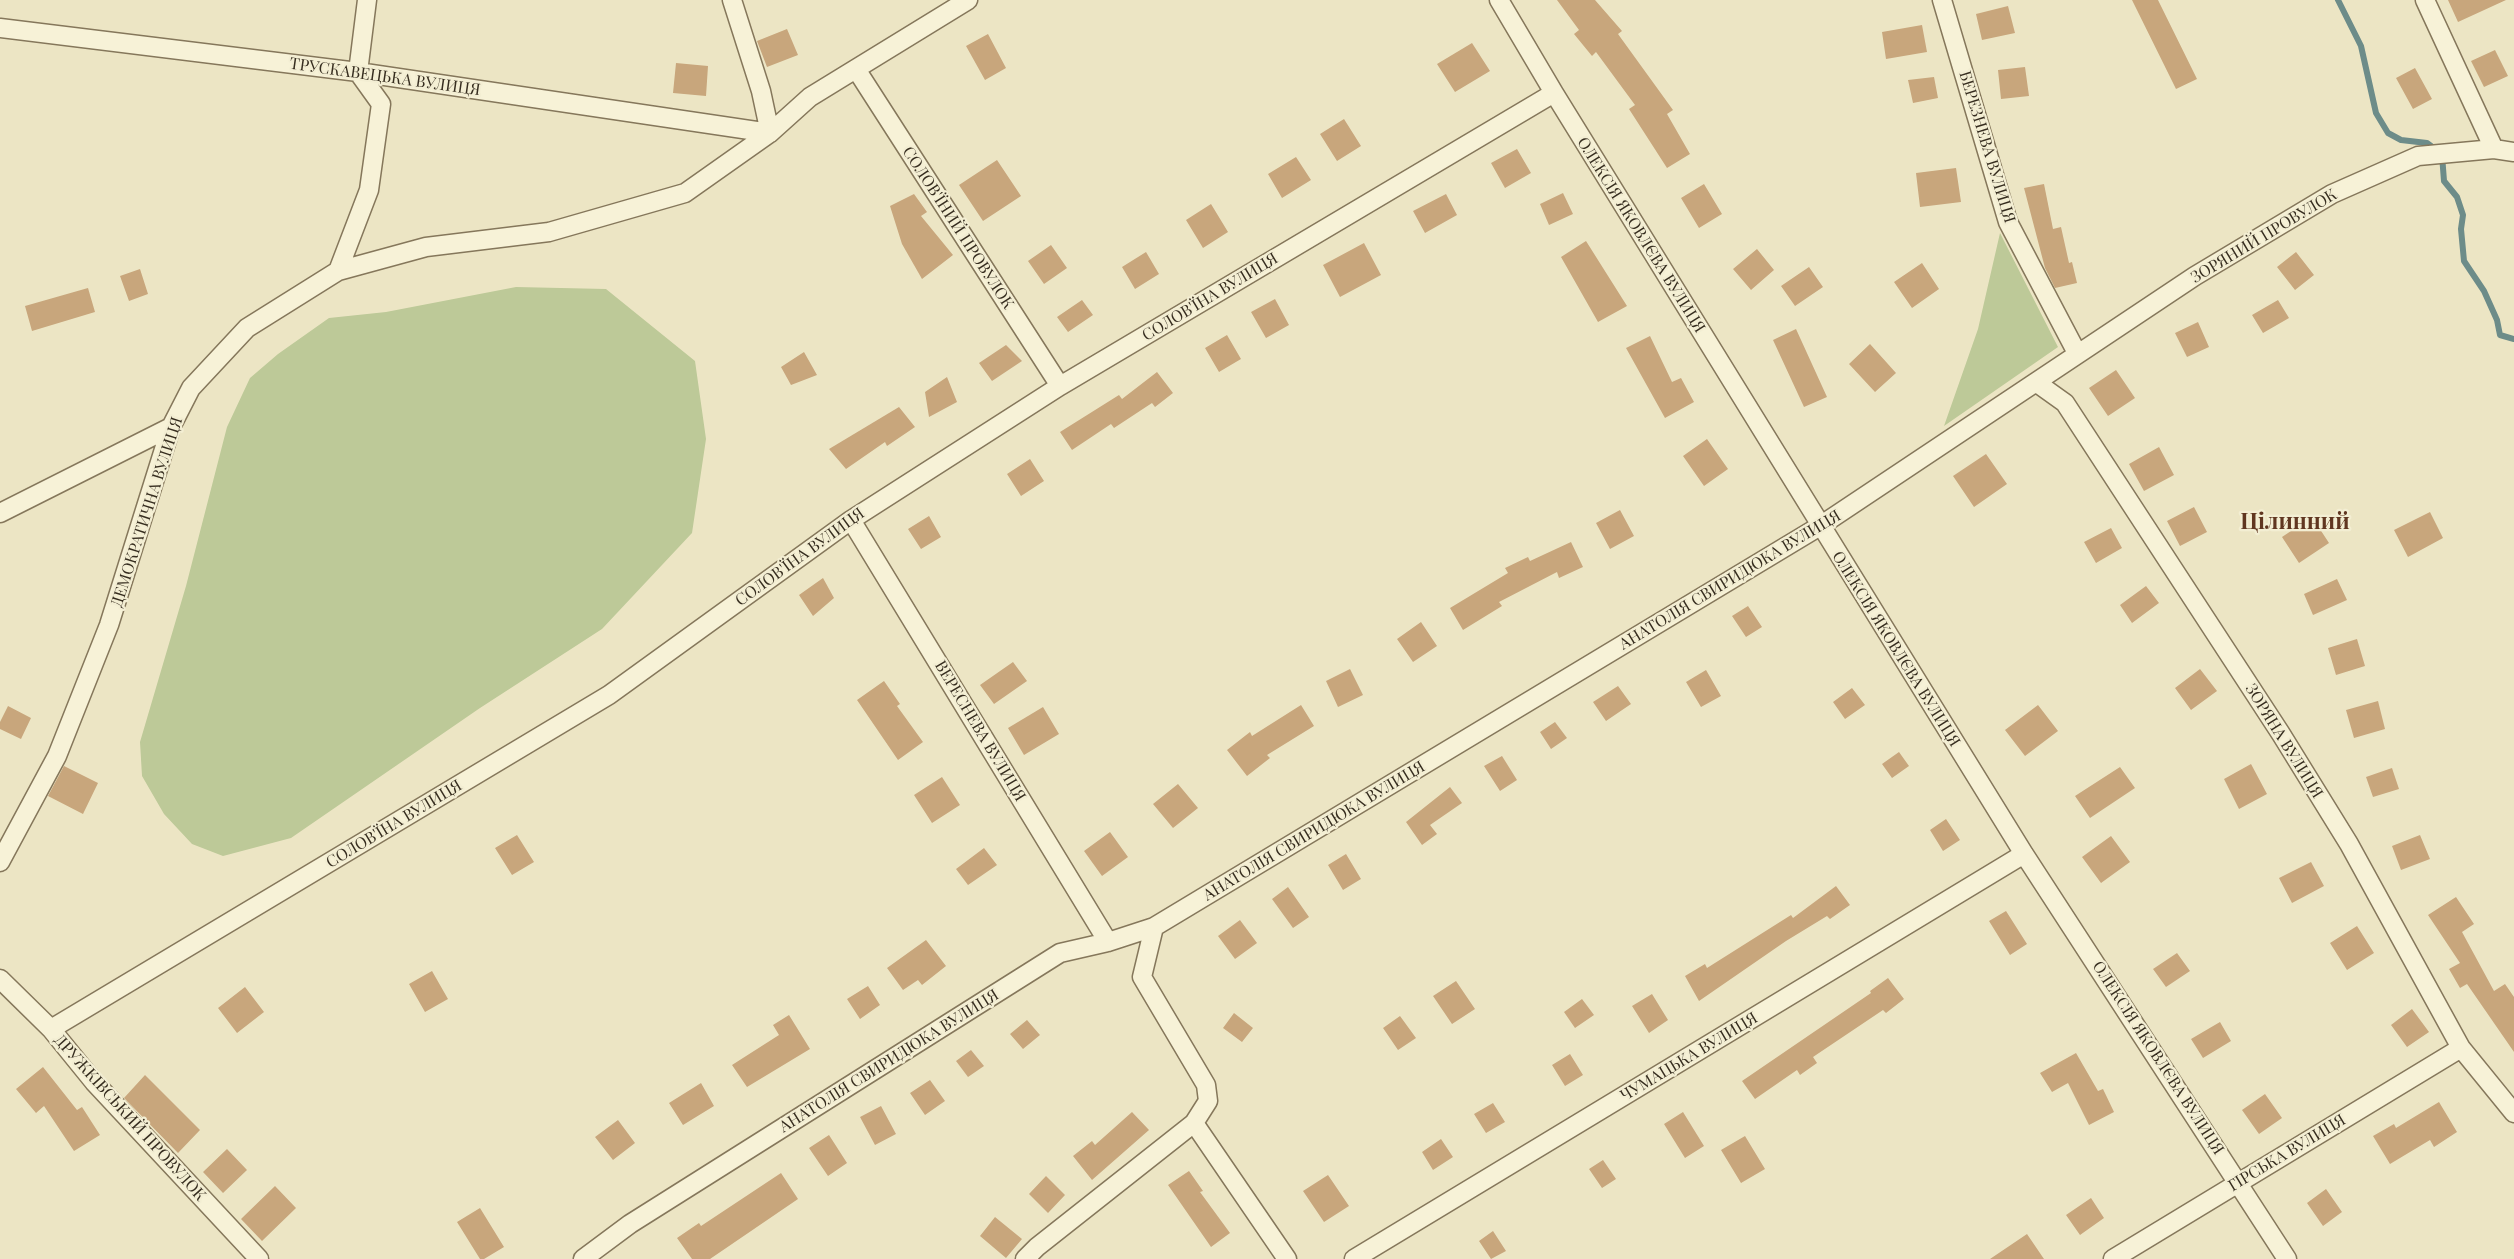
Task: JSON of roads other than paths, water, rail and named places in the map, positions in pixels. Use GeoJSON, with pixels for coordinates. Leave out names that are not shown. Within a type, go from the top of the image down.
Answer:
{"type":"FeatureCollection","features":[{"type":"Feature","properties":{"kind":"street"},"geometry":{"type":"LineString","coordinates":[[338,271],[369,190],[381,104],[358,72],[367,0]]}},
{"type":"Feature","properties":{"kind":"street"},"geometry":{"type":"LineString","coordinates":[[732,0],[770,133]]}},
{"type":"Feature","properties":{"kind":"street","name":"ДЕМОКРАТИЧНА ВУЛИЦЯ"},"geometry":{"type":"LineString","coordinates":[[0,862],[57,756],[109,625],[171,428],[191,388],[247,328],[338,271],[426,247],[549,232],[685,193],[770,133],[810,97],[968,0]]}},
{"type":"Feature","properties":{"kind":"street","name":"ОЛЕКСІЯ ЯКОВЛЄВА ВУЛИЦЯ"},"geometry":{"type":"LineString","coordinates":[[1499,0],[1820,526],[2024,854],[2287,1259]]}},
{"type":"Feature","properties":{"kind":"street","name":"БЕРЕЗНЕВА ВУЛИЦЯ"},"geometry":{"type":"LineString","coordinates":[[1942,0],[2008,222],[2077,353]]}},
{"type":"Feature","properties":{"kind":"street"},"geometry":{"type":"LineString","coordinates":[[2425,0],[2494,149]]}},
{"type":"Feature","properties":{"kind":"street","name":"ТРУСКАВЕЦЬКА ВУЛИЦЯ"},"geometry":{"type":"LineString","coordinates":[[0,28],[358,72],[770,133]]}},
{"type":"Feature","properties":{"kind":"street","name":"СОЛОВ'ЇНИЙ ПРОВУЛОК"},"geometry":{"type":"LineString","coordinates":[[856,69],[1060,386]]}},
{"type":"Feature","properties":{"kind":"street","name":"СОЛОВ'ЇНА ВУЛИЦЯ"},"geometry":{"type":"LineString","coordinates":[[51,1029],[609,695],[851,520],[1060,386],[1554,93]]}},
{"type":"Feature","properties":{"kind":"street","name":"ЗОРЯНИЙ ПРОВУЛОК"},"geometry":{"type":"LineString","coordinates":[[2037,382],[2195,276],[2332,194],[2418,156],[2494,149],[2514,152]]}},
{"type":"Feature","properties":{"kind":"street","name":"АНАТОЛІЯ СВИРИДЮКА ВУЛИЦЯ"},"geometry":{"type":"LineString","coordinates":[[583,1259],[630,1224],[1060,953],[1108,942],[1154,927],[1820,526],[2037,382]]}},
{"type":"Feature","properties":{"kind":"street","name":"ЗОРЯНА ВУЛИЦЯ"},"geometry":{"type":"LineString","coordinates":[[2037,382],[2065,403],[2349,844],[2461,1048],[2514,1113]]}},
{"type":"Feature","properties":{"kind":"street"},"geometry":{"type":"LineString","coordinates":[[0,513],[171,428]]}},
{"type":"Feature","properties":{"kind":"street","name":"ВЕРЕСНЕВА ВУЛИЦЯ"},"geometry":{"type":"LineString","coordinates":[[851,520],[1108,942]]}},
{"type":"Feature","properties":{"kind":"street","name":"ЧУМАЦЬКА ВУЛИЦЯ"},"geometry":{"type":"LineString","coordinates":[[1354,1259],[2024,854]]}},
{"type":"Feature","properties":{"kind":"street"},"geometry":{"type":"LineString","coordinates":[[1025,1259],[1037,1247],[1194,1123],[1208,1101],[1206,1085],[1142,977],[1154,927]]}},
{"type":"Feature","properties":{"kind":"street","name":"ДРУЖКІВСЬКИЙ ПРОВУЛОК"},"geometry":{"type":"LineString","coordinates":[[0,979],[51,1029],[94,1082],[259,1259]]}},
{"type":"Feature","properties":{"kind":"street","name":"ГІРСЬКА ВУЛИЦЯ"},"geometry":{"type":"LineString","coordinates":[[2112,1259],[2461,1048]]}},
{"type":"Feature","properties":{"kind":"street"},"geometry":{"type":"LineString","coordinates":[[1194,1123],[1287,1259]]}},
{"type":"Feature","properties":{"kind":"waterway"},"geometry":{"type":"LineString","coordinates":[[2338,0],[2361,46],[2376,113],[2388,133],[2401,140],[2427,143],[2435,149]]}},
{"type":"Feature","properties":{"kind":"waterway"},"geometry":{"type":"LineString","coordinates":[[2442,155],[2444,181],[2457,197],[2463,215],[2461,229],[2464,261],[2484,291],[2497,320],[2500,335],[2514,339]]}},
{"type":"Feature","properties":{"kind":"district","name":"Цілинний"},"geometry":{"type":"Point","coordinates":[2295,522]}}]}
